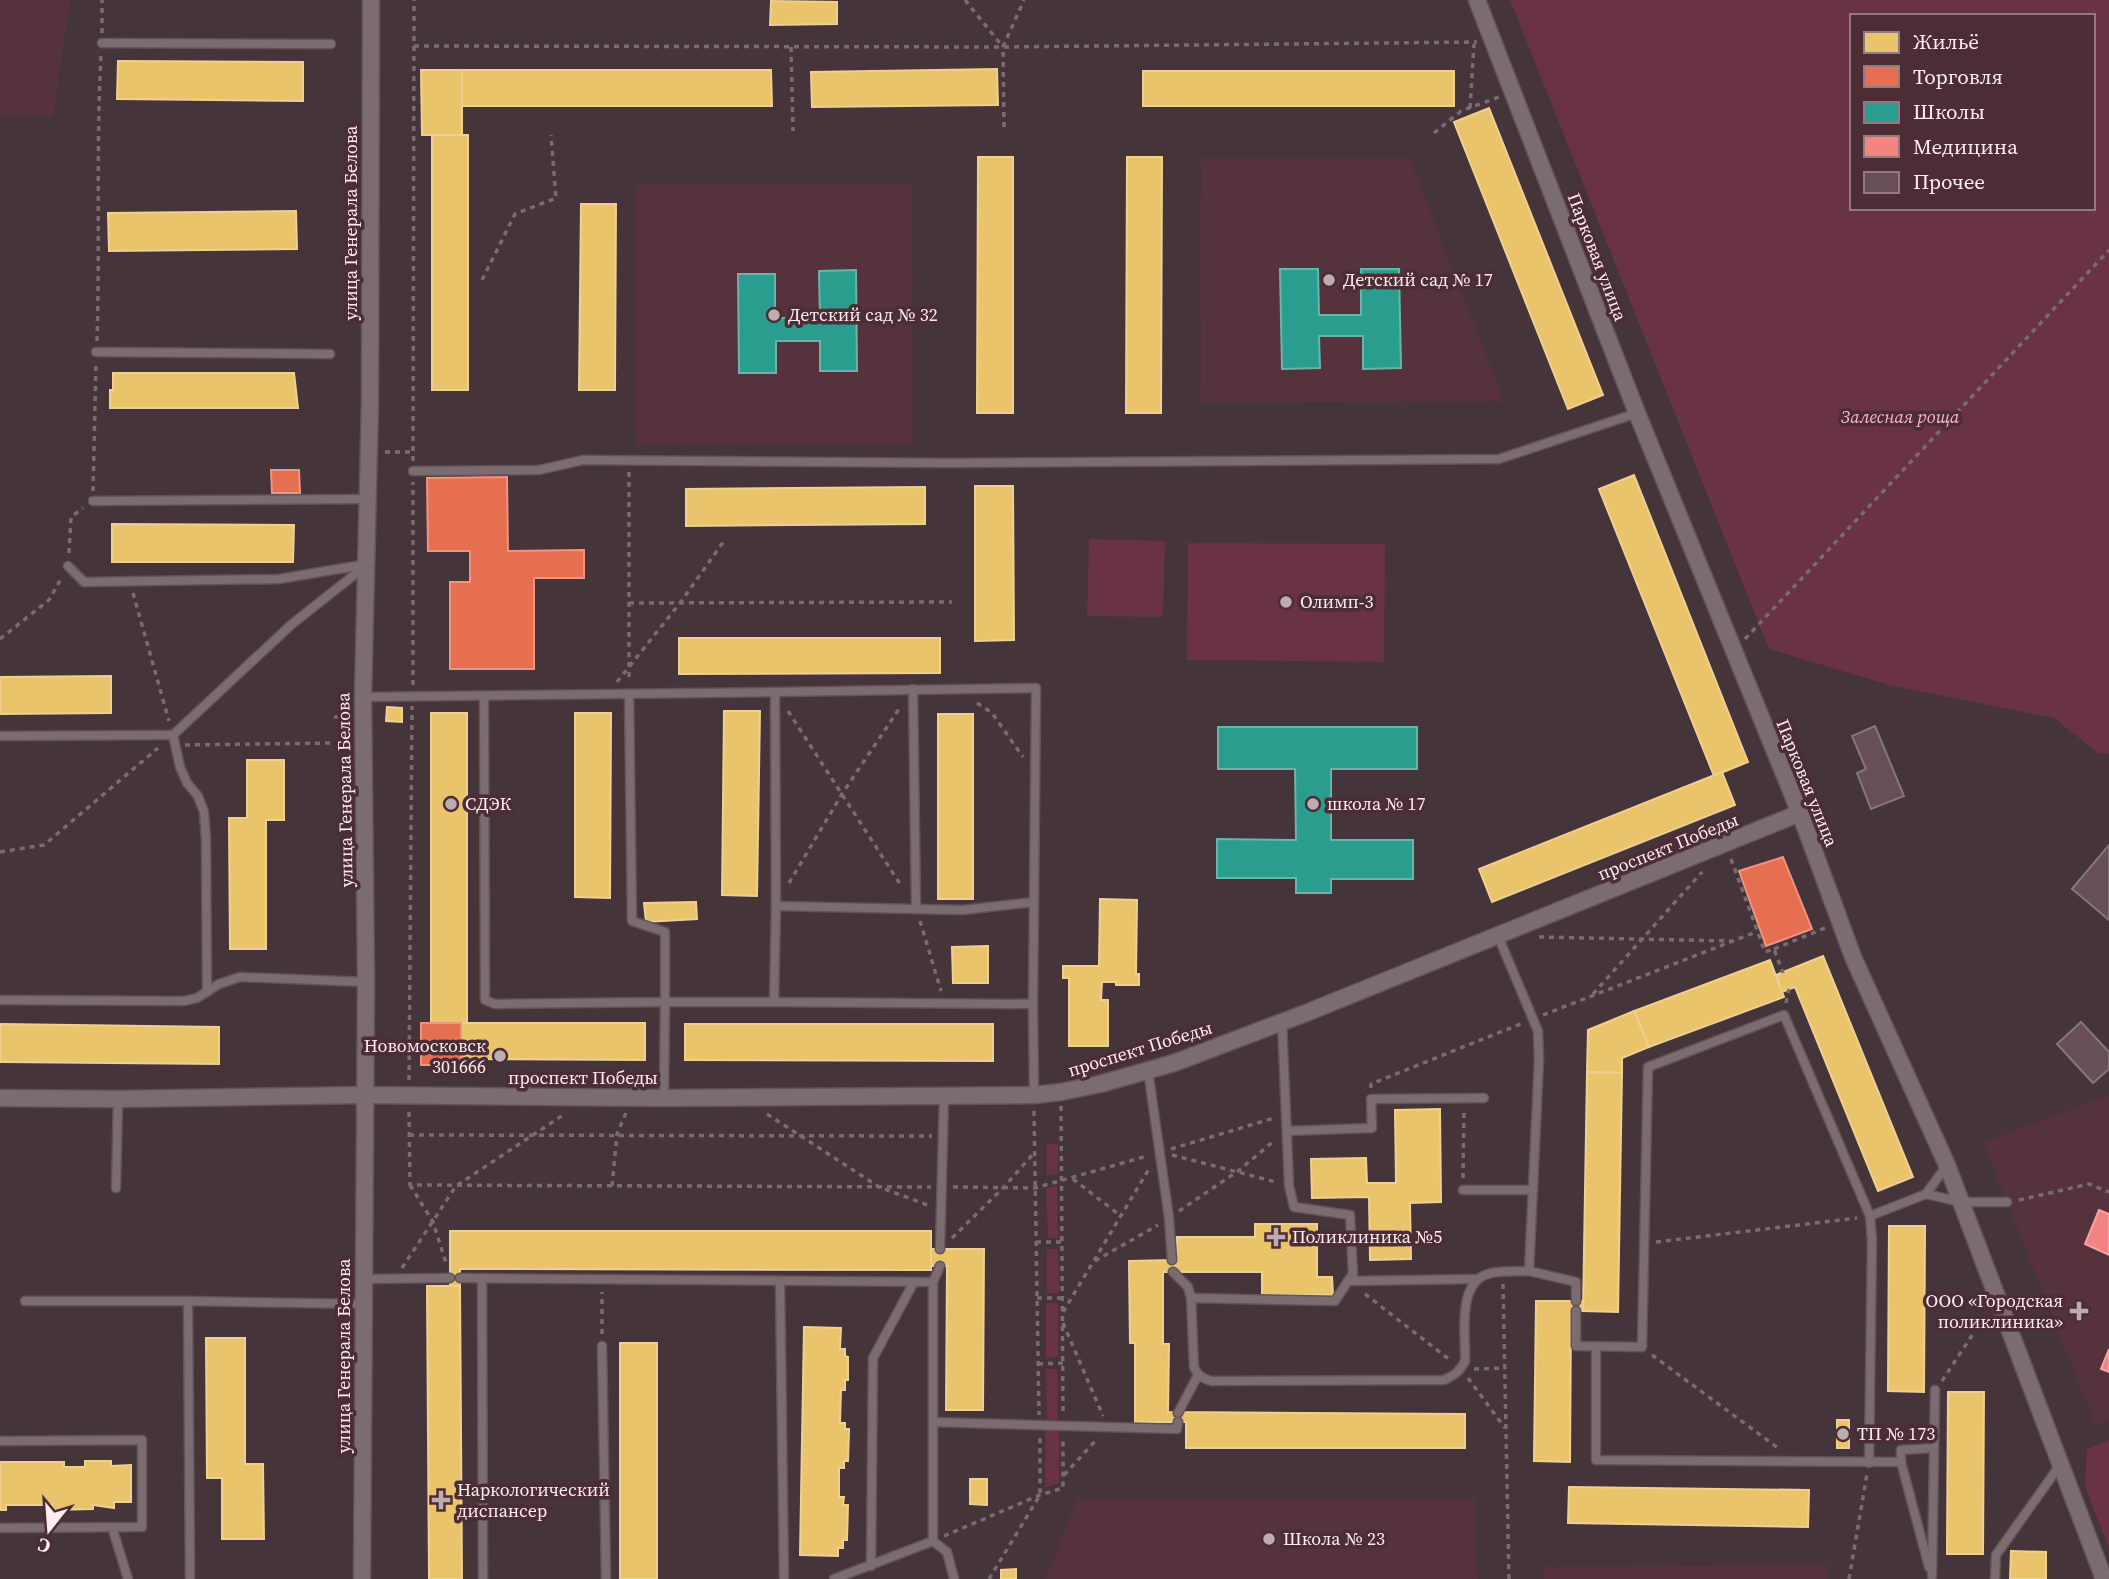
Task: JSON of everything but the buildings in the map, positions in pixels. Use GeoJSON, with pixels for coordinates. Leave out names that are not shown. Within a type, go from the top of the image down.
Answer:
{"type":"FeatureCollection","features":[{"type":"Feature","properties":{"kind":"street","name":"улица Генерала Белова"},"geometry":{"type":"LineString","coordinates":[[362,1579],[366,982],[363,697],[368,564],[370,0]]}},
{"type":"Feature","properties":{"kind":"street","name":"Парковая улица"},"geometry":{"type":"LineString","coordinates":[[1478,0],[1637,413],[1800,813],[1853,957],[1947,1165],[2104,1579]]}},
{"type":"Feature","properties":{"kind":"street","name":"проспект Победы"},"geometry":{"type":"LineString","coordinates":[[0,1098],[364,1095],[664,1098],[1034,1095],[1061,1092],[1174,1063],[1498,936],[1800,813]]}},
{"type":"Feature","properties":{"kind":"lane"},"geometry":{"type":"LineString","coordinates":[[102,43],[331,44]]}},
{"type":"Feature","properties":{"kind":"lane"},"geometry":{"type":"LineString","coordinates":[[96,352],[330,354]]}},
{"type":"Feature","properties":{"kind":"lane"},"geometry":{"type":"LineString","coordinates":[[413,471],[539,470],[583,460],[952,463],[1499,459],[1637,413]]}},
{"type":"Feature","properties":{"kind":"lane"},"geometry":{"type":"LineString","coordinates":[[93,501],[368,499]]}},
{"type":"Feature","properties":{"kind":"lane"},"geometry":{"type":"LineString","coordinates":[[68,566],[84,582],[279,579],[368,564]]}},
{"type":"Feature","properties":{"kind":"lane"},"geometry":{"type":"LineString","coordinates":[[0,736],[173,735],[292,624],[368,564]]}},
{"type":"Feature","properties":{"kind":"lane"},"geometry":{"type":"LineString","coordinates":[[363,697],[1036,688],[1034,1095]]}},
{"type":"Feature","properties":{"kind":"lane"},"geometry":{"type":"LineString","coordinates":[[913,689],[916,909]]}},
{"type":"Feature","properties":{"kind":"lane"},"geometry":{"type":"LineString","coordinates":[[774,1002],[775,692]]}},
{"type":"Feature","properties":{"kind":"lane"},"geometry":{"type":"LineString","coordinates":[[629,694],[632,921],[666,932],[664,1098]]}},
{"type":"Feature","properties":{"kind":"lane"},"geometry":{"type":"LineString","coordinates":[[484,696],[485,1000],[495,1004],[1033,1004]]}},
{"type":"Feature","properties":{"kind":"lane"},"geometry":{"type":"LineString","coordinates":[[173,735],[180,767],[187,783],[198,796],[204,812],[207,992]]}},
{"type":"Feature","properties":{"kind":"lane"},"geometry":{"type":"LineString","coordinates":[[776,906],[962,910],[1034,902]]}},
{"type":"Feature","properties":{"kind":"lane"},"geometry":{"type":"LineString","coordinates":[[1498,936],[1538,1031],[1529,1271]]}},
{"type":"Feature","properties":{"kind":"lane"},"geometry":{"type":"LineString","coordinates":[[0,1000],[184,1000],[197,998],[219,984],[240,977],[366,982]]}},
{"type":"Feature","properties":{"kind":"lane"},"geometry":{"type":"LineString","coordinates":[[1576,1311],[1576,1346],[1642,1347],[1648,1068],[1784,1016],[1870,1216],[1869,1463]]}},
{"type":"Feature","properties":{"kind":"lane"},"geometry":{"type":"LineString","coordinates":[[1191,1298],[1335,1301],[1353,1275],[1350,1215],[1294,1207],[1289,1186],[1282,1022]]}},
{"type":"Feature","properties":{"kind":"lane"},"geometry":{"type":"LineString","coordinates":[[1148,1070],[1169,1218],[1172,1260]]}},
{"type":"Feature","properties":{"kind":"lane"},"geometry":{"type":"LineString","coordinates":[[940,1249],[944,1096]]}},
{"type":"Feature","properties":{"kind":"lane"},"geometry":{"type":"LineString","coordinates":[[1287,1131],[1371,1128],[1371,1099],[1484,1098]]}},
{"type":"Feature","properties":{"kind":"lane"},"geometry":{"type":"LineString","coordinates":[[116,1188],[118,1099]]}},
{"type":"Feature","properties":{"kind":"lane"},"geometry":{"type":"LineString","coordinates":[[1870,1216],[1926,1194],[1947,1165]]}},
{"type":"Feature","properties":{"kind":"lane"},"geometry":{"type":"LineString","coordinates":[[1463,1190],[1533,1191]]}},
{"type":"Feature","properties":{"kind":"lane"},"geometry":{"type":"LineString","coordinates":[[1926,1194],[1961,1202],[2007,1202]]}},
{"type":"Feature","properties":{"kind":"lane"},"geometry":{"type":"LineString","coordinates":[[933,1541],[933,1282],[940,1266]]}},
{"type":"Feature","properties":{"kind":"lane"},"geometry":{"type":"LineString","coordinates":[[1348,1281],[1477,1279],[1488,1274],[1529,1271],[1576,1282],[1576,1301]]}},
{"type":"Feature","properties":{"kind":"lane"},"geometry":{"type":"LineString","coordinates":[[933,1422],[1177,1429],[1178,1417],[1198,1375],[1192,1355],[1191,1298],[1188,1287],[1173,1272]]}},
{"type":"Feature","properties":{"kind":"lane"},"geometry":{"type":"LineString","coordinates":[[363,1279],[450,1278]]}},
{"type":"Feature","properties":{"kind":"lane"},"geometry":{"type":"LineString","coordinates":[[460,1278],[933,1282]]}},
{"type":"Feature","properties":{"kind":"lane"},"geometry":{"type":"LineString","coordinates":[[482,1278],[483,1579]]}},
{"type":"Feature","properties":{"kind":"lane"},"geometry":{"type":"LineString","coordinates":[[1198,1375],[1211,1381],[1444,1380],[1454,1376],[1465,1361],[1466,1303],[1477,1279]]}},
{"type":"Feature","properties":{"kind":"lane"},"geometry":{"type":"LineString","coordinates":[[780,1281],[783,1579]]}},
{"type":"Feature","properties":{"kind":"lane"},"geometry":{"type":"LineString","coordinates":[[871,1566],[873,1357],[914,1282]]}},
{"type":"Feature","properties":{"kind":"lane"},"geometry":{"type":"LineString","coordinates":[[25,1301],[363,1304]]}},
{"type":"Feature","properties":{"kind":"lane"},"geometry":{"type":"LineString","coordinates":[[188,1301],[190,1579]]}},
{"type":"Feature","properties":{"kind":"lane"},"geometry":{"type":"LineString","coordinates":[[602,1346],[606,1579]]}},
{"type":"Feature","properties":{"kind":"lane"},"geometry":{"type":"LineString","coordinates":[[1596,1347],[1596,1460],[1901,1462]]}},
{"type":"Feature","properties":{"kind":"lane"},"geometry":{"type":"LineString","coordinates":[[1932,1577],[1935,1390]]}},
{"type":"Feature","properties":{"kind":"lane"},"geometry":{"type":"LineString","coordinates":[[0,1441],[142,1440],[142,1527],[0,1528]]}},
{"type":"Feature","properties":{"kind":"lane"},"geometry":{"type":"LineString","coordinates":[[1932,1577],[1901,1462],[1901,1450],[1934,1448]]}},
{"type":"Feature","properties":{"kind":"lane"},"geometry":{"type":"LineString","coordinates":[[1995,1579],[1996,1555],[2060,1465]]}},
{"type":"Feature","properties":{"kind":"lane"},"geometry":{"type":"LineString","coordinates":[[112,1527],[128,1579]]}},
{"type":"Feature","properties":{"kind":"lane"},"geometry":{"type":"LineString","coordinates":[[834,1579],[933,1541]]}},
{"type":"Feature","properties":{"kind":"lane"},"geometry":{"type":"LineString","coordinates":[[933,1541],[947,1552],[954,1579]]}},
{"type":"Feature","properties":{"kind":"path"},"geometry":{"type":"LineString","coordinates":[[0,639],[49,600],[68,566],[71,517],[93,501],[99,267],[97,127],[103,0]]}},
{"type":"Feature","properties":{"kind":"path"},"geometry":{"type":"LineString","coordinates":[[414,0],[410,1185],[433,1222],[450,1278]]}},
{"type":"Feature","properties":{"kind":"path"},"geometry":{"type":"LineString","coordinates":[[965,0],[1003,47]]}},
{"type":"Feature","properties":{"kind":"path"},"geometry":{"type":"LineString","coordinates":[[1004,127],[1003,47],[1024,0]]}},
{"type":"Feature","properties":{"kind":"path"},"geometry":{"type":"LineString","coordinates":[[414,46],[1003,47],[1474,44],[1491,35]]}},
{"type":"Feature","properties":{"kind":"path"},"geometry":{"type":"LineString","coordinates":[[1471,108],[1474,44]]}},
{"type":"Feature","properties":{"kind":"path"},"geometry":{"type":"LineString","coordinates":[[791,47],[793,131]]}},
{"type":"Feature","properties":{"kind":"path"},"geometry":{"type":"LineString","coordinates":[[1434,133],[1461,111],[1512,92]]}},
{"type":"Feature","properties":{"kind":"path"},"geometry":{"type":"LineString","coordinates":[[482,280],[515,214],[555,198],[551,135]]}},
{"type":"Feature","properties":{"kind":"path"},"geometry":{"type":"LineString","coordinates":[[1734,650],[2109,250]]}},
{"type":"Feature","properties":{"kind":"path"},"geometry":{"type":"LineString","coordinates":[[369,452],[413,452]]}},
{"type":"Feature","properties":{"kind":"path"},"geometry":{"type":"LineString","coordinates":[[629,460],[629,694]]}},
{"type":"Feature","properties":{"kind":"path"},"geometry":{"type":"LineString","coordinates":[[607,694],[680,603],[724,541]]}},
{"type":"Feature","properties":{"kind":"path"},"geometry":{"type":"LineString","coordinates":[[0,852],[44,845],[173,735],[130,581]]}},
{"type":"Feature","properties":{"kind":"path"},"geometry":{"type":"LineString","coordinates":[[629,603],[952,602]]}},
{"type":"Feature","properties":{"kind":"path"},"geometry":{"type":"LineString","coordinates":[[955,688],[992,713],[1035,773]]}},
{"type":"Feature","properties":{"kind":"path"},"geometry":{"type":"LineString","coordinates":[[776,906],[842,794],[913,689]]}},
{"type":"Feature","properties":{"kind":"path"},"geometry":{"type":"LineString","coordinates":[[775,692],[916,909],[945,1003]]}},
{"type":"Feature","properties":{"kind":"path"},"geometry":{"type":"LineString","coordinates":[[175,745],[334,743]]}},
{"type":"Feature","properties":{"kind":"path"},"geometry":{"type":"LineString","coordinates":[[1726,844],[1765,952],[1840,922]]}},
{"type":"Feature","properties":{"kind":"path"},"geometry":{"type":"LineString","coordinates":[[1591,996],[1708,865]]}},
{"type":"Feature","properties":{"kind":"path"},"geometry":{"type":"LineString","coordinates":[[1371,1099],[1371,1084],[1756,932]]}},
{"type":"Feature","properties":{"kind":"path"},"geometry":{"type":"LineString","coordinates":[[1538,937],[1733,941]]}},
{"type":"Feature","properties":{"kind":"path"},"geometry":{"type":"LineString","coordinates":[[1774,949],[1783,973]]}},
{"type":"Feature","properties":{"kind":"path"},"geometry":{"type":"LineString","coordinates":[[933,1541],[1040,1495],[1063,1488],[1061,1092]]}},
{"type":"Feature","properties":{"kind":"path"},"geometry":{"type":"LineString","coordinates":[[989,1579],[1040,1495],[1034,1095]]}},
{"type":"Feature","properties":{"kind":"path"},"geometry":{"type":"LineString","coordinates":[[395,1278],[456,1186],[590,1097]]}},
{"type":"Feature","properties":{"kind":"path"},"geometry":{"type":"LineString","coordinates":[[612,1186],[617,1134],[632,1097]]}},
{"type":"Feature","properties":{"kind":"path"},"geometry":{"type":"LineString","coordinates":[[740,1097],[878,1187],[942,1211]]}},
{"type":"Feature","properties":{"kind":"path"},"geometry":{"type":"LineString","coordinates":[[1463,1190],[1464,1098]]}},
{"type":"Feature","properties":{"kind":"path"},"geometry":{"type":"LineString","coordinates":[[410,1185],[1035,1188],[1286,1114]]}},
{"type":"Feature","properties":{"kind":"path"},"geometry":{"type":"LineString","coordinates":[[1093,1263],[1169,1218],[1238,1171],[1287,1131]]}},
{"type":"Feature","properties":{"kind":"path"},"geometry":{"type":"LineString","coordinates":[[410,1135],[943,1136]]}},
{"type":"Feature","properties":{"kind":"path"},"geometry":{"type":"LineString","coordinates":[[940,1249],[1003,1188],[1035,1152]]}},
{"type":"Feature","properties":{"kind":"path"},"geometry":{"type":"LineString","coordinates":[[1160,1152],[1289,1186]]}},
{"type":"Feature","properties":{"kind":"path"},"geometry":{"type":"LineString","coordinates":[[1062,1314],[1160,1152]]}},
{"type":"Feature","properties":{"kind":"path"},"geometry":{"type":"LineString","coordinates":[[1072,1178],[1121,1216]]}},
{"type":"Feature","properties":{"kind":"path"},"geometry":{"type":"LineString","coordinates":[[2007,1202],[2089,1184],[2109,1192]]}},
{"type":"Feature","properties":{"kind":"path"},"geometry":{"type":"LineString","coordinates":[[1644,1244],[1870,1216]]}},
{"type":"Feature","properties":{"kind":"path"},"geometry":{"type":"LineString","coordinates":[[1037,1242],[1062,1242]]}},
{"type":"Feature","properties":{"kind":"path"},"geometry":{"type":"LineString","coordinates":[[1503,1273],[1509,1579]]}},
{"type":"Feature","properties":{"kind":"path"},"geometry":{"type":"LineString","coordinates":[[602,1346],[603,1279]]}},
{"type":"Feature","properties":{"kind":"path"},"geometry":{"type":"LineString","coordinates":[[1348,1281],[1461,1369],[1506,1430]]}},
{"type":"Feature","properties":{"kind":"path"},"geometry":{"type":"LineString","coordinates":[[1037,1298],[1062,1298]]}},
{"type":"Feature","properties":{"kind":"path"},"geometry":{"type":"LineString","coordinates":[[1935,1390],[1997,1298]]}},
{"type":"Feature","properties":{"kind":"path"},"geometry":{"type":"LineString","coordinates":[[1062,1321],[1108,1428],[1063,1475]]}},
{"type":"Feature","properties":{"kind":"path"},"geometry":{"type":"LineString","coordinates":[[1642,1347],[1797,1462]]}},
{"type":"Feature","properties":{"kind":"path"},"geometry":{"type":"LineString","coordinates":[[1038,1364],[1063,1363]]}},
{"type":"Feature","properties":{"kind":"path"},"geometry":{"type":"LineString","coordinates":[[1461,1369],[1504,1368]]}},
{"type":"Feature","properties":{"kind":"path"},"geometry":{"type":"LineString","coordinates":[[1849,1579],[1869,1463]]}},
{"type":"Feature","properties":{"kind":"shaded area"},"geometry":{"type":"Polygon","coordinates":[[[0,0],[70,0],[53,116],[0,117],[0,0]]]}},
{"type":"Feature","properties":{"kind":"shaded area","name":"Детский сад № 17"},"geometry":{"type":"Polygon","coordinates":[[[1201,159],[1410,159],[1504,401],[1200,403],[1201,159]]]}},
{"type":"Feature","properties":{"kind":"shaded area","name":"Детский сад № 32"},"geometry":{"type":"Polygon","coordinates":[[[636,185],[912,185],[913,444],[636,444],[636,185]]]}},
{"type":"Feature","properties":{"kind":"shaded area","name":"ООО «Городская поликлиника»"},"geometry":{"type":"Polygon","coordinates":[[[2109,1095],[2109,1420],[2095,1425],[1983,1142],[2109,1095]]]}},
{"type":"Feature","properties":{"kind":"shaded area","name":"Школа № 23"},"geometry":{"type":"Polygon","coordinates":[[[1077,1499],[1475,1499],[1477,1579],[1046,1579],[1077,1499]]]}},
{"type":"Feature","properties":{"kind":"shaded area"},"geometry":{"type":"Polygon","coordinates":[[[1828,1565],[1828,1579],[1544,1579],[1544,1567],[1828,1565]]]}},
{"type":"Feature","properties":{"kind":"green space","name":"Залесная роща"},"geometry":{"type":"Polygon","coordinates":[[[1510,0],[2109,0],[2109,754],[2098,753],[2054,718],[1889,685],[1769,649],[1510,0]]]}},
{"type":"Feature","properties":{"kind":"green space"},"geometry":{"type":"Polygon","coordinates":[[[1089,539],[1165,541],[1163,617],[1087,616],[1089,539]]]}},
{"type":"Feature","properties":{"kind":"green space","name":"Олимп-3"},"geometry":{"type":"Polygon","coordinates":[[[1188,543],[1385,544],[1384,662],[1187,660],[1188,543]]]}},
{"type":"Feature","properties":{"kind":"green space"},"geometry":{"type":"Polygon","coordinates":[[[1047,1144],[1058,1144],[1058,1174],[1047,1176],[1047,1144]]]}},
{"type":"Feature","properties":{"kind":"green space"},"geometry":{"type":"Polygon","coordinates":[[[1057,1186],[1058,1238],[1048,1238],[1046,1188],[1057,1186]]]}},
{"type":"Feature","properties":{"kind":"green space"},"geometry":{"type":"Polygon","coordinates":[[[1047,1249],[1058,1249],[1059,1293],[1047,1293],[1047,1249]]]}},
{"type":"Feature","properties":{"kind":"green space"},"geometry":{"type":"Polygon","coordinates":[[[1046,1303],[1058,1303],[1058,1357],[1046,1358],[1046,1303]]]}},
{"type":"Feature","properties":{"kind":"green space"},"geometry":{"type":"Polygon","coordinates":[[[1046,1369],[1057,1369],[1058,1421],[1047,1420],[1046,1369]]]}},
{"type":"Feature","properties":{"kind":"green space"},"geometry":{"type":"Polygon","coordinates":[[[1045,1429],[1059,1430],[1059,1483],[1045,1488],[1045,1429]]]}},
{"type":"Feature","properties":{"kind":"green space"},"geometry":{"type":"Polygon","coordinates":[[[2109,1440],[2109,1549],[2085,1486],[2087,1449],[2109,1440]]]}},
{"type":"Feature","properties":{"kind":"place","name":"Детский сад № 17"},"geometry":{"type":"Point","coordinates":[1329,280]}},
{"type":"Feature","properties":{"kind":"place","name":"Детский сад № 32"},"geometry":{"type":"Point","coordinates":[774,315]}},
{"type":"Feature","properties":{"kind":"place","name":"Олимп-3"},"geometry":{"type":"Point","coordinates":[1286,602]}},
{"type":"Feature","properties":{"kind":"place","name":"СДЭК"},"geometry":{"type":"Point","coordinates":[451,804]}},
{"type":"Feature","properties":{"kind":"place","name":"школа № 17"},"geometry":{"type":"Point","coordinates":[1313,804]}},
{"type":"Feature","properties":{"kind":"place","name":"Новомосковск 301666"},"geometry":{"type":"Point","coordinates":[500,1056]}},
{"type":"Feature","properties":{"kind":"place","name":"Поликлиника №5"},"geometry":{"type":"Point","coordinates":[1276,1237]}},
{"type":"Feature","properties":{"kind":"place","name":"ООО «Городская поликлиника»"},"geometry":{"type":"Point","coordinates":[2079,1311]}},
{"type":"Feature","properties":{"kind":"place","name":"ТП № 173"},"geometry":{"type":"Point","coordinates":[1843,1434]}},
{"type":"Feature","properties":{"kind":"place","name":"Наркологический диспансер"},"geometry":{"type":"Point","coordinates":[441,1500]}},
{"type":"Feature","properties":{"kind":"place","name":"Школа № 23"},"geometry":{"type":"Point","coordinates":[1269,1539]}}]}
